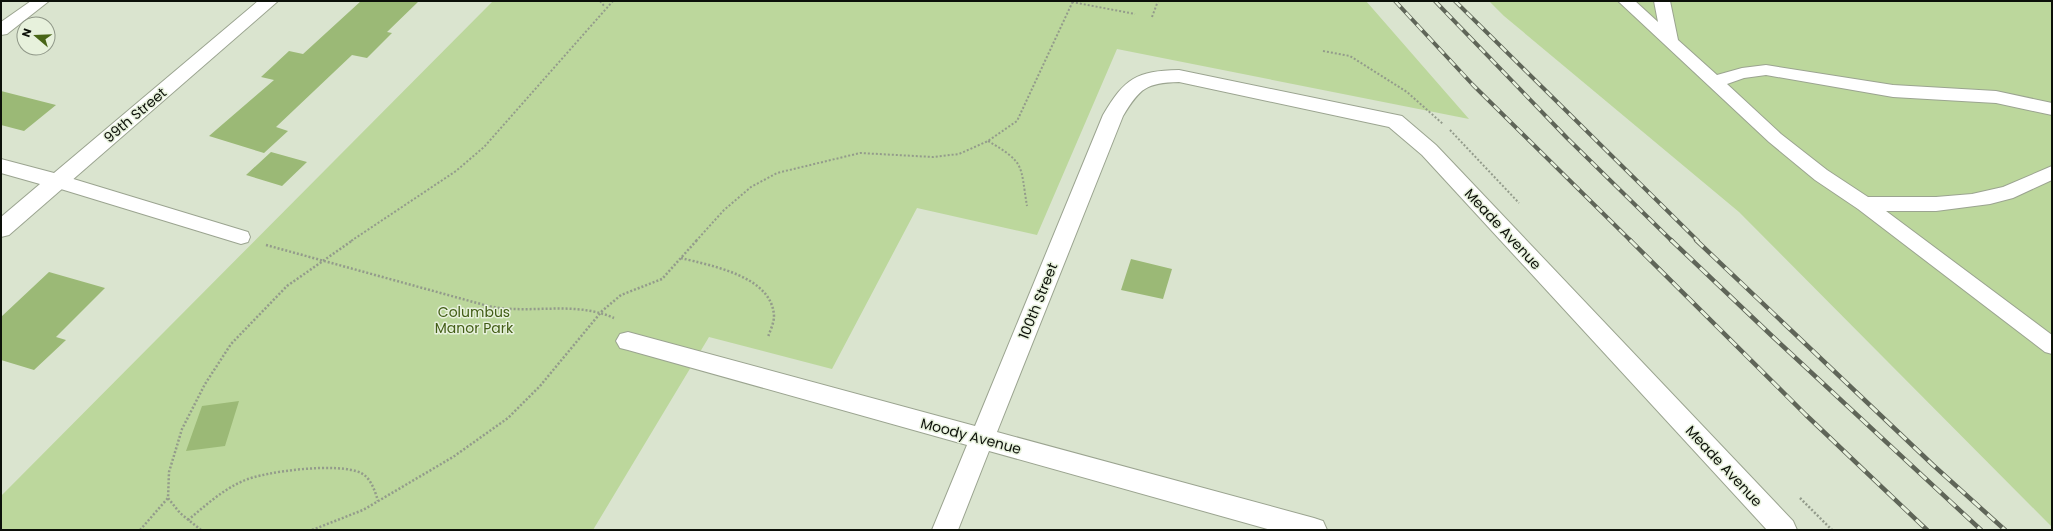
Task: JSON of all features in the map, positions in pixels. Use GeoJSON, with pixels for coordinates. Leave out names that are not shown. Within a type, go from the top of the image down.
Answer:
{"type":"FeatureCollection","features":[{"type":"Feature","properties":{"kind":"street","name":"99th Street"},"geometry":{"type":"LineString","coordinates":[[1,229],[269,1]]}},
{"type":"Feature","properties":{"kind":"street","name":"Meade Avenue"},"geometry":{"type":"LineString","coordinates":[[1142,79],[1160,75],[1179,76],[1395,121],[1429,150],[1784,530]]}},
{"type":"Feature","properties":{"kind":"street","name":"100th Street"},"geometry":{"type":"LineString","coordinates":[[945,530],[1113,115],[1128,92],[1142,79]]}},
{"type":"Feature","properties":{"kind":"street"},"geometry":{"type":"LineString","coordinates":[[1,166],[57,181]]}},
{"type":"Feature","properties":{"kind":"street","name":"Moody Avenue"},"geometry":{"type":"LineString","coordinates":[[628,341],[1314,530]]}},
{"type":"Feature","properties":{"kind":"lane"},"geometry":{"type":"LineString","coordinates":[[1,30],[41,1]]}},
{"type":"Feature","properties":{"kind":"lane"},"geometry":{"type":"LineString","coordinates":[[1626,1],[1775,138],[1821,175],[1864,204],[2052,346]]}},
{"type":"Feature","properties":{"kind":"lane"},"geometry":{"type":"LineString","coordinates":[[1662,1],[1670,40]]}},
{"type":"Feature","properties":{"kind":"lane"},"geometry":{"type":"LineString","coordinates":[[1715,82],[1742,73],[1766,70],[1893,91],[1996,97],[2052,109]]}},
{"type":"Feature","properties":{"kind":"lane"},"geometry":{"type":"LineString","coordinates":[[1864,204],[1941,204],[1987,198],[2030,184],[2052,172]]}},
{"type":"Feature","properties":{"kind":"lane"},"geometry":{"type":"LineString","coordinates":[[57,181],[241,237]]}},
{"type":"Feature","properties":{"kind":"path"},"geometry":{"type":"LineString","coordinates":[[600,1],[605,7]]}},
{"type":"Feature","properties":{"kind":"path"},"geometry":{"type":"LineString","coordinates":[[140,530],[168,498],[169,472],[182,429],[205,384],[230,344],[287,286],[319,262],[456,172],[478,152],[605,7],[613,1]]}},
{"type":"Feature","properties":{"kind":"path"},"geometry":{"type":"LineString","coordinates":[[312,530],[363,510],[453,457],[508,418],[540,386],[602,311],[621,296],[662,279],[724,210],[751,187],[777,173],[860,153],[933,157],[959,154],[980,146],[1017,121],[1072,1],[1135,14]]}},
{"type":"Feature","properties":{"kind":"path"},"geometry":{"type":"LineString","coordinates":[[1152,16],[1158,1]]}},
{"type":"Feature","properties":{"kind":"path"},"geometry":{"type":"LineString","coordinates":[[988,141],[1009,153],[1020,164],[1027,206]]}},
{"type":"Feature","properties":{"kind":"path"},"geometry":{"type":"LineString","coordinates":[[263,244],[319,262],[498,308],[531,310],[576,307],[602,311],[616,319]]}},
{"type":"Feature","properties":{"kind":"path"},"geometry":{"type":"LineString","coordinates":[[681,258],[730,272],[751,280],[766,292],[774,310],[772,329],[768,337]]}},
{"type":"Feature","properties":{"kind":"path"},"geometry":{"type":"LineString","coordinates":[[188,520],[227,489],[245,480],[267,474],[347,468],[361,472],[371,482],[378,501]]}},
{"type":"Feature","properties":{"kind":"path"},"geometry":{"type":"LineString","coordinates":[[168,498],[188,520],[201,530]]}},
{"type":"Feature","properties":{"kind":"green space","name":"Columbus Manor Park"},"geometry":{"type":"Polygon","coordinates":[[[493,1],[1366,1],[1469,119],[1117,49],[1037,235],[917,208],[832,369],[709,337],[593,530],[1,530],[1,496],[493,1]]]}},
{"type":"Feature","properties":{"kind":"green space"},"geometry":{"type":"Polygon","coordinates":[[[1489,1],[2052,1],[2052,527],[1739,212],[1504,16],[1489,1]]]}},
{"type":"Feature","properties":{"kind":"building"},"geometry":{"type":"Polygon","coordinates":[[[361,1],[419,1],[387,32],[392,33],[367,58],[352,55],[276,127],[288,131],[264,153],[209,136],[274,80],[261,77],[289,51],[303,54],[361,1]]]}},
{"type":"Feature","properties":{"kind":"building"},"geometry":{"type":"Polygon","coordinates":[[[1,91],[56,105],[24,131],[1,125],[1,91]]]}},
{"type":"Feature","properties":{"kind":"building"},"geometry":{"type":"Polygon","coordinates":[[[271,152],[307,162],[282,186],[246,175],[271,152]]]}},
{"type":"Feature","properties":{"kind":"building"},"geometry":{"type":"Polygon","coordinates":[[[1131,259],[1172,269],[1163,299],[1121,290],[1131,259]]]}},
{"type":"Feature","properties":{"kind":"building"},"geometry":{"type":"Polygon","coordinates":[[[49,272],[105,288],[56,337],[66,340],[34,370],[1,360],[1,317],[49,272]]]}},
{"type":"Feature","properties":{"kind":"building"},"geometry":{"type":"Polygon","coordinates":[[[239,401],[225,446],[186,451],[202,406],[239,401]]]}},
{"type":"Feature","properties":{"kind":"railway"},"geometry":{"type":"LineString","coordinates":[[1395,1],[1473,85],[1631,241]]}},
{"type":"Feature","properties":{"kind":"railway"},"geometry":{"type":"LineString","coordinates":[[1435,1],[1567,138],[1672,241]]}},
{"type":"Feature","properties":{"kind":"railway"},"geometry":{"type":"LineString","coordinates":[[1455,1],[1698,241]]}},
{"type":"Feature","properties":{"kind":"railway"},"geometry":{"type":"LineString","coordinates":[[1630,240],[1806,415],[1927,530]]}},
{"type":"Feature","properties":{"kind":"railway"},"geometry":{"type":"LineString","coordinates":[[1671,240],[1981,530]]}},
{"type":"Feature","properties":{"kind":"railway"},"geometry":{"type":"LineString","coordinates":[[1696,240],[1933,465],[2005,530]]}}]}
